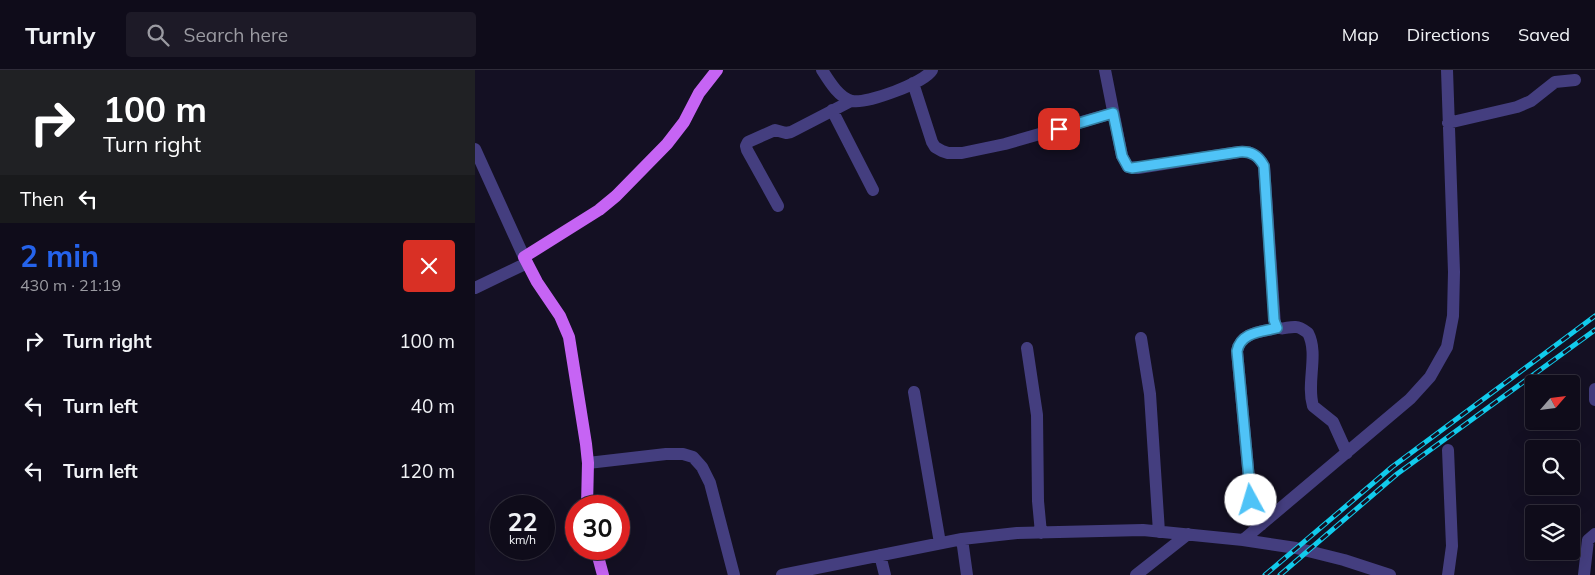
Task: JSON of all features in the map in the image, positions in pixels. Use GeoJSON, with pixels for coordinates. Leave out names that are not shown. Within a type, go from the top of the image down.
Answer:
{"type":"FeatureCollection","features":[{"type":"Feature","properties":{"kind":"main road"},"geometry":{"type":"LineString","coordinates":[[587,495],[588,463],[586,444],[567,329],[537,282],[526,260],[599,210],[621,192],[656,157],[675,134],[684,122],[699,93],[717,70]]}},
{"type":"Feature","properties":{"kind":"main road"},"geometry":{"type":"LineString","coordinates":[[599,560],[603,575]]}},
{"type":"Feature","properties":{"kind":"street"},"geometry":{"type":"LineString","coordinates":[[822,70],[843,96],[851,100]]}},
{"type":"Feature","properties":{"kind":"street"},"geometry":{"type":"LineString","coordinates":[[779,206],[745,146],[748,142],[771,131],[791,132],[851,100],[872,99],[922,79],[932,70]]}},
{"type":"Feature","properties":{"kind":"street"},"geometry":{"type":"LineString","coordinates":[[1105,70],[1122,156],[1128,167],[1137,168],[1247,151],[1261,160],[1264,166],[1274,320],[1277,328]]}},
{"type":"Feature","properties":{"kind":"street"},"geometry":{"type":"LineString","coordinates":[[1243,540],[1393,415],[1430,377],[1447,347],[1453,316],[1454,272],[1447,70]]}},
{"type":"Feature","properties":{"kind":"street"},"geometry":{"type":"LineString","coordinates":[[1448,123],[1517,107],[1531,101],[1555,82],[1575,80]]}},
{"type":"Feature","properties":{"kind":"street"},"geometry":{"type":"LineString","coordinates":[[913,83],[932,142],[935,147],[949,153],[962,153],[1005,144],[1113,113]]}},
{"type":"Feature","properties":{"kind":"street"},"geometry":{"type":"LineString","coordinates":[[833,110],[873,190]]}},
{"type":"Feature","properties":{"kind":"street"},"geometry":{"type":"LineString","coordinates":[[475,149],[526,260],[475,288]]}},
{"type":"Feature","properties":{"kind":"street"},"geometry":{"type":"LineString","coordinates":[[1261,525],[1253,510],[1251,500],[1237,351],[1238,345],[1247,336],[1277,328],[1297,327],[1308,333],[1312,344],[1311,397],[1313,406],[1333,422],[1347,453]]}},
{"type":"Feature","properties":{"kind":"street"},"geometry":{"type":"LineString","coordinates":[[1141,338],[1150,394],[1159,532]]}},
{"type":"Feature","properties":{"kind":"street"},"geometry":{"type":"LineString","coordinates":[[1027,348],[1037,414],[1038,501],[1041,533]]}},
{"type":"Feature","properties":{"kind":"street"},"geometry":{"type":"LineString","coordinates":[[1595,389],[1595,400]]}},
{"type":"Feature","properties":{"kind":"street"},"geometry":{"type":"LineString","coordinates":[[914,392],[940,543]]}},
{"type":"Feature","properties":{"kind":"street"},"geometry":{"type":"LineString","coordinates":[[1447,450],[1452,546],[1448,575]]}},
{"type":"Feature","properties":{"kind":"street"},"geometry":{"type":"LineString","coordinates":[[588,463],[665,454],[683,454],[693,457],[710,483],[734,575]]}},
{"type":"Feature","properties":{"kind":"street"},"geometry":{"type":"LineString","coordinates":[[782,575],[962,539],[1017,533],[1143,530],[1243,540],[1296,548],[1344,560],[1390,575]]}},
{"type":"Feature","properties":{"kind":"street"},"geometry":{"type":"LineString","coordinates":[[1136,575],[1188,534]]}},
{"type":"Feature","properties":{"kind":"street"},"geometry":{"type":"LineString","coordinates":[[1584,575],[1588,540],[1595,534]]}},
{"type":"Feature","properties":{"kind":"street"},"geometry":{"type":"LineString","coordinates":[[962,539],[967,575]]}},
{"type":"Feature","properties":{"kind":"street"},"geometry":{"type":"LineString","coordinates":[[880,555],[885,575]]}},
{"type":"Feature","properties":{"kind":"railway"},"geometry":{"type":"LineString","coordinates":[[1265,575],[1392,467],[1595,316]]}},
{"type":"Feature","properties":{"kind":"railway"},"geometry":{"type":"LineString","coordinates":[[1280,575],[1397,474],[1595,330]]}},
{"type":"Feature","properties":{"kind":"route"},"geometry":{"type":"LineString","coordinates":[[1059,129],[1113,113],[1124,162],[1128,167],[1132,168],[1247,151],[1261,160],[1264,166],[1265,206],[1274,320],[1277,328],[1247,336],[1238,345],[1237,351],[1251,500]]}}]}
